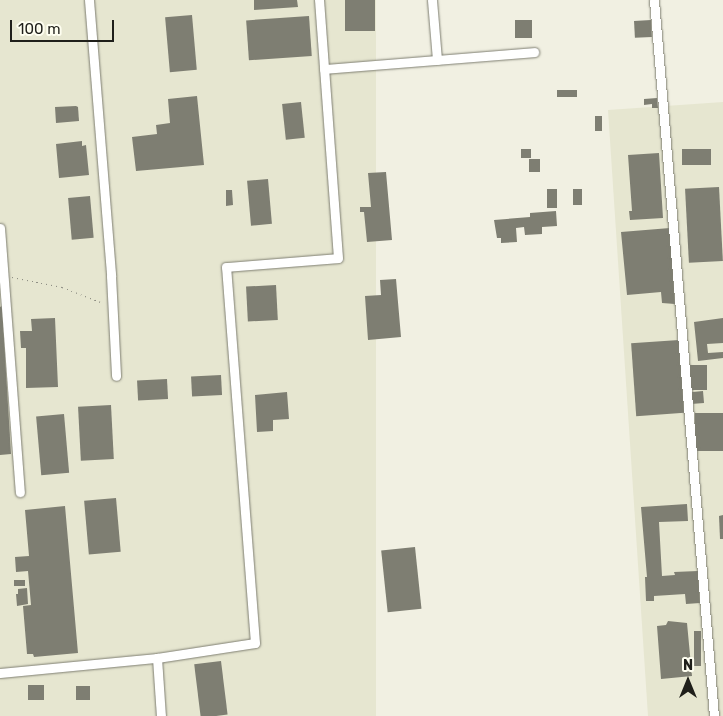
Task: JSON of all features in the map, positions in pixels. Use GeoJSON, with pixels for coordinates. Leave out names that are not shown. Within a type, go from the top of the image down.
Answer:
{"type":"FeatureCollection","features":[{"type":"Feature","properties":{"kind":"street"},"geometry":{"type":"LineString","coordinates":[[89,0],[116,376]]}},
{"type":"Feature","properties":{"kind":"street"},"geometry":{"type":"LineString","coordinates":[[0,673],[157,658],[255,644],[226,267],[338,258],[319,0]]}},
{"type":"Feature","properties":{"kind":"street"},"geometry":{"type":"LineString","coordinates":[[432,0],[437,60]]}},
{"type":"Feature","properties":{"kind":"street"},"geometry":{"type":"LineString","coordinates":[[654,0],[714,716]]}},
{"type":"Feature","properties":{"kind":"street"},"geometry":{"type":"LineString","coordinates":[[324,69],[534,52]]}},
{"type":"Feature","properties":{"kind":"street"},"geometry":{"type":"LineString","coordinates":[[0,228],[20,492]]}},
{"type":"Feature","properties":{"kind":"street"},"geometry":{"type":"LineString","coordinates":[[157,658],[162,716]]}},
{"type":"Feature","properties":{"kind":"path"},"geometry":{"type":"LineString","coordinates":[[4,275],[62,287],[112,307]]}},
{"type":"Feature","properties":{"kind":"shaded area"},"geometry":{"type":"Polygon","coordinates":[[[0,0],[376,0],[376,716],[0,716],[0,0]]]}},
{"type":"Feature","properties":{"kind":"shaded area"},"geometry":{"type":"Polygon","coordinates":[[[723,102],[723,716],[648,716],[608,110],[723,102]]]}},
{"type":"Feature","properties":{"kind":"building"},"geometry":{"type":"Polygon","coordinates":[[[254,0],[297,0],[298,7],[254,10],[254,0]]]}},
{"type":"Feature","properties":{"kind":"building"},"geometry":{"type":"Polygon","coordinates":[[[345,0],[375,0],[375,31],[345,31],[345,0]]]}},
{"type":"Feature","properties":{"kind":"building"},"geometry":{"type":"Polygon","coordinates":[[[192,15],[197,70],[170,72],[165,17],[192,15]]]}},
{"type":"Feature","properties":{"kind":"building"},"geometry":{"type":"Polygon","coordinates":[[[309,16],[312,56],[249,60],[246,20],[309,16]]]}},
{"type":"Feature","properties":{"kind":"building"},"geometry":{"type":"Polygon","coordinates":[[[515,20],[532,20],[532,38],[515,38],[515,20]]]}},
{"type":"Feature","properties":{"kind":"building"},"geometry":{"type":"Polygon","coordinates":[[[651,20],[652,37],[635,38],[634,21],[651,20]]]}},
{"type":"Feature","properties":{"kind":"building"},"geometry":{"type":"Polygon","coordinates":[[[557,90],[577,90],[577,97],[557,97],[557,90]]]}},
{"type":"Feature","properties":{"kind":"building"},"geometry":{"type":"Polygon","coordinates":[[[197,96],[204,165],[136,171],[132,137],[157,134],[156,125],[170,123],[168,99],[197,96]]]}},
{"type":"Feature","properties":{"kind":"building"},"geometry":{"type":"Polygon","coordinates":[[[657,98],[658,108],[652,108],[652,104],[644,105],[644,99],[657,98]]]}},
{"type":"Feature","properties":{"kind":"building"},"geometry":{"type":"Polygon","coordinates":[[[301,102],[305,138],[286,140],[282,104],[301,102]]]}},
{"type":"Feature","properties":{"kind":"building"},"geometry":{"type":"Polygon","coordinates":[[[55,107],[78,107],[79,121],[56,123],[55,107]]]}},
{"type":"Feature","properties":{"kind":"building"},"geometry":{"type":"Polygon","coordinates":[[[595,116],[602,116],[602,131],[595,131],[595,116]]]}},
{"type":"Feature","properties":{"kind":"building"},"geometry":{"type":"Polygon","coordinates":[[[82,141],[82,146],[86,145],[89,175],[59,178],[56,144],[82,141]]]}},
{"type":"Feature","properties":{"kind":"building"},"geometry":{"type":"Polygon","coordinates":[[[521,149],[531,149],[531,158],[521,158],[521,149]]]}},
{"type":"Feature","properties":{"kind":"building"},"geometry":{"type":"Polygon","coordinates":[[[682,149],[711,149],[711,165],[682,165],[682,149]]]}},
{"type":"Feature","properties":{"kind":"building"},"geometry":{"type":"Polygon","coordinates":[[[659,153],[663,218],[630,220],[629,211],[632,211],[628,155],[659,153]]]}},
{"type":"Feature","properties":{"kind":"building"},"geometry":{"type":"Polygon","coordinates":[[[529,159],[540,159],[540,172],[529,172],[529,159]]]}},
{"type":"Feature","properties":{"kind":"building"},"geometry":{"type":"Polygon","coordinates":[[[386,172],[392,240],[367,242],[364,212],[360,212],[360,207],[371,207],[368,173],[386,172]]]}},
{"type":"Feature","properties":{"kind":"building"},"geometry":{"type":"Polygon","coordinates":[[[268,179],[272,224],[251,226],[247,181],[268,179]]]}},
{"type":"Feature","properties":{"kind":"building"},"geometry":{"type":"Polygon","coordinates":[[[719,187],[723,261],[689,263],[685,189],[719,187]]]}},
{"type":"Feature","properties":{"kind":"building"},"geometry":{"type":"Polygon","coordinates":[[[547,189],[557,189],[557,208],[547,208],[547,189]]]}},
{"type":"Feature","properties":{"kind":"building"},"geometry":{"type":"Polygon","coordinates":[[[573,189],[582,189],[582,205],[573,205],[573,189]]]}},
{"type":"Feature","properties":{"kind":"building"},"geometry":{"type":"Polygon","coordinates":[[[226,190],[232,190],[233,205],[226,206],[226,190]]]}},
{"type":"Feature","properties":{"kind":"building"},"geometry":{"type":"Polygon","coordinates":[[[90,196],[94,238],[72,240],[68,198],[90,196]]]}},
{"type":"Feature","properties":{"kind":"building"},"geometry":{"type":"Polygon","coordinates":[[[556,211],[557,226],[542,227],[542,234],[525,235],[524,227],[516,228],[517,242],[501,243],[501,238],[497,238],[494,220],[530,217],[530,213],[556,211]]]}},
{"type":"Feature","properties":{"kind":"building"},"geometry":{"type":"Polygon","coordinates":[[[670,228],[675,304],[662,303],[661,292],[627,295],[621,232],[670,228]]]}},
{"type":"Feature","properties":{"kind":"building"},"geometry":{"type":"Polygon","coordinates":[[[396,279],[401,337],[368,340],[365,296],[381,295],[380,280],[396,279]]]}},
{"type":"Feature","properties":{"kind":"building"},"geometry":{"type":"Polygon","coordinates":[[[276,285],[278,320],[248,322],[246,287],[276,285]]]}},
{"type":"Feature","properties":{"kind":"building"},"geometry":{"type":"Polygon","coordinates":[[[2,306],[11,454],[0,455],[0,307],[2,306]]]}},
{"type":"Feature","properties":{"kind":"building"},"geometry":{"type":"Polygon","coordinates":[[[55,318],[58,387],[26,388],[26,348],[21,348],[20,331],[32,331],[31,319],[55,318]]]}},
{"type":"Feature","properties":{"kind":"building"},"geometry":{"type":"Polygon","coordinates":[[[723,318],[723,343],[707,344],[708,353],[723,352],[723,358],[698,361],[694,322],[723,318]]]}},
{"type":"Feature","properties":{"kind":"building"},"geometry":{"type":"Polygon","coordinates":[[[679,340],[684,413],[636,416],[631,343],[679,340]]]}},
{"type":"Feature","properties":{"kind":"building"},"geometry":{"type":"Polygon","coordinates":[[[689,365],[707,365],[707,390],[689,390],[689,365]]]}},
{"type":"Feature","properties":{"kind":"building"},"geometry":{"type":"Polygon","coordinates":[[[221,375],[222,395],[192,397],[191,377],[221,375]]]}},
{"type":"Feature","properties":{"kind":"building"},"geometry":{"type":"Polygon","coordinates":[[[167,379],[168,399],[138,401],[137,381],[167,379]]]}},
{"type":"Feature","properties":{"kind":"building"},"geometry":{"type":"Polygon","coordinates":[[[703,391],[704,403],[691,404],[690,392],[703,391]]]}},
{"type":"Feature","properties":{"kind":"building"},"geometry":{"type":"Polygon","coordinates":[[[287,392],[289,419],[273,420],[273,431],[257,432],[255,395],[287,392]]]}},
{"type":"Feature","properties":{"kind":"building"},"geometry":{"type":"Polygon","coordinates":[[[111,405],[114,459],[81,461],[78,407],[111,405]]]}},
{"type":"Feature","properties":{"kind":"building"},"geometry":{"type":"Polygon","coordinates":[[[695,413],[723,413],[723,451],[695,451],[695,413]]]}},
{"type":"Feature","properties":{"kind":"building"},"geometry":{"type":"Polygon","coordinates":[[[64,414],[69,473],[41,475],[36,416],[64,414]]]}},
{"type":"Feature","properties":{"kind":"building"},"geometry":{"type":"Polygon","coordinates":[[[116,498],[121,552],[89,555],[84,501],[116,498]]]}},
{"type":"Feature","properties":{"kind":"building"},"geometry":{"type":"Polygon","coordinates":[[[687,504],[688,521],[659,522],[662,576],[675,575],[674,572],[698,571],[700,603],[686,604],[685,594],[654,596],[654,601],[646,601],[645,577],[647,577],[641,507],[687,504]]]}},
{"type":"Feature","properties":{"kind":"building"},"geometry":{"type":"Polygon","coordinates":[[[65,506],[78,653],[34,657],[33,654],[27,654],[23,606],[31,605],[28,571],[16,572],[15,557],[29,556],[25,510],[65,506]]]}},
{"type":"Feature","properties":{"kind":"building"},"geometry":{"type":"Polygon","coordinates":[[[723,515],[723,539],[720,539],[719,516],[723,515]]]}},
{"type":"Feature","properties":{"kind":"building"},"geometry":{"type":"Polygon","coordinates":[[[415,547],[421,609],[388,612],[381,551],[415,547]]]}},
{"type":"Feature","properties":{"kind":"building"},"geometry":{"type":"Polygon","coordinates":[[[14,580],[25,580],[25,586],[14,586],[14,580]]]}},
{"type":"Feature","properties":{"kind":"building"},"geometry":{"type":"Polygon","coordinates":[[[27,588],[28,604],[17,606],[16,594],[18,594],[18,589],[27,588]]]}},
{"type":"Feature","properties":{"kind":"building"},"geometry":{"type":"Polygon","coordinates":[[[668,621],[687,623],[692,676],[661,679],[657,626],[666,625],[668,621]]]}},
{"type":"Feature","properties":{"kind":"building"},"geometry":{"type":"Polygon","coordinates":[[[694,631],[701,631],[701,666],[694,666],[694,631]]]}},
{"type":"Feature","properties":{"kind":"building"},"geometry":{"type":"Polygon","coordinates":[[[221,661],[228,715],[201,716],[194,664],[221,661]]]}},
{"type":"Feature","properties":{"kind":"building"},"geometry":{"type":"Polygon","coordinates":[[[28,685],[44,685],[44,700],[28,700],[28,685]]]}},
{"type":"Feature","properties":{"kind":"building"},"geometry":{"type":"Polygon","coordinates":[[[76,686],[90,686],[90,700],[76,700],[76,686]]]}}]}
